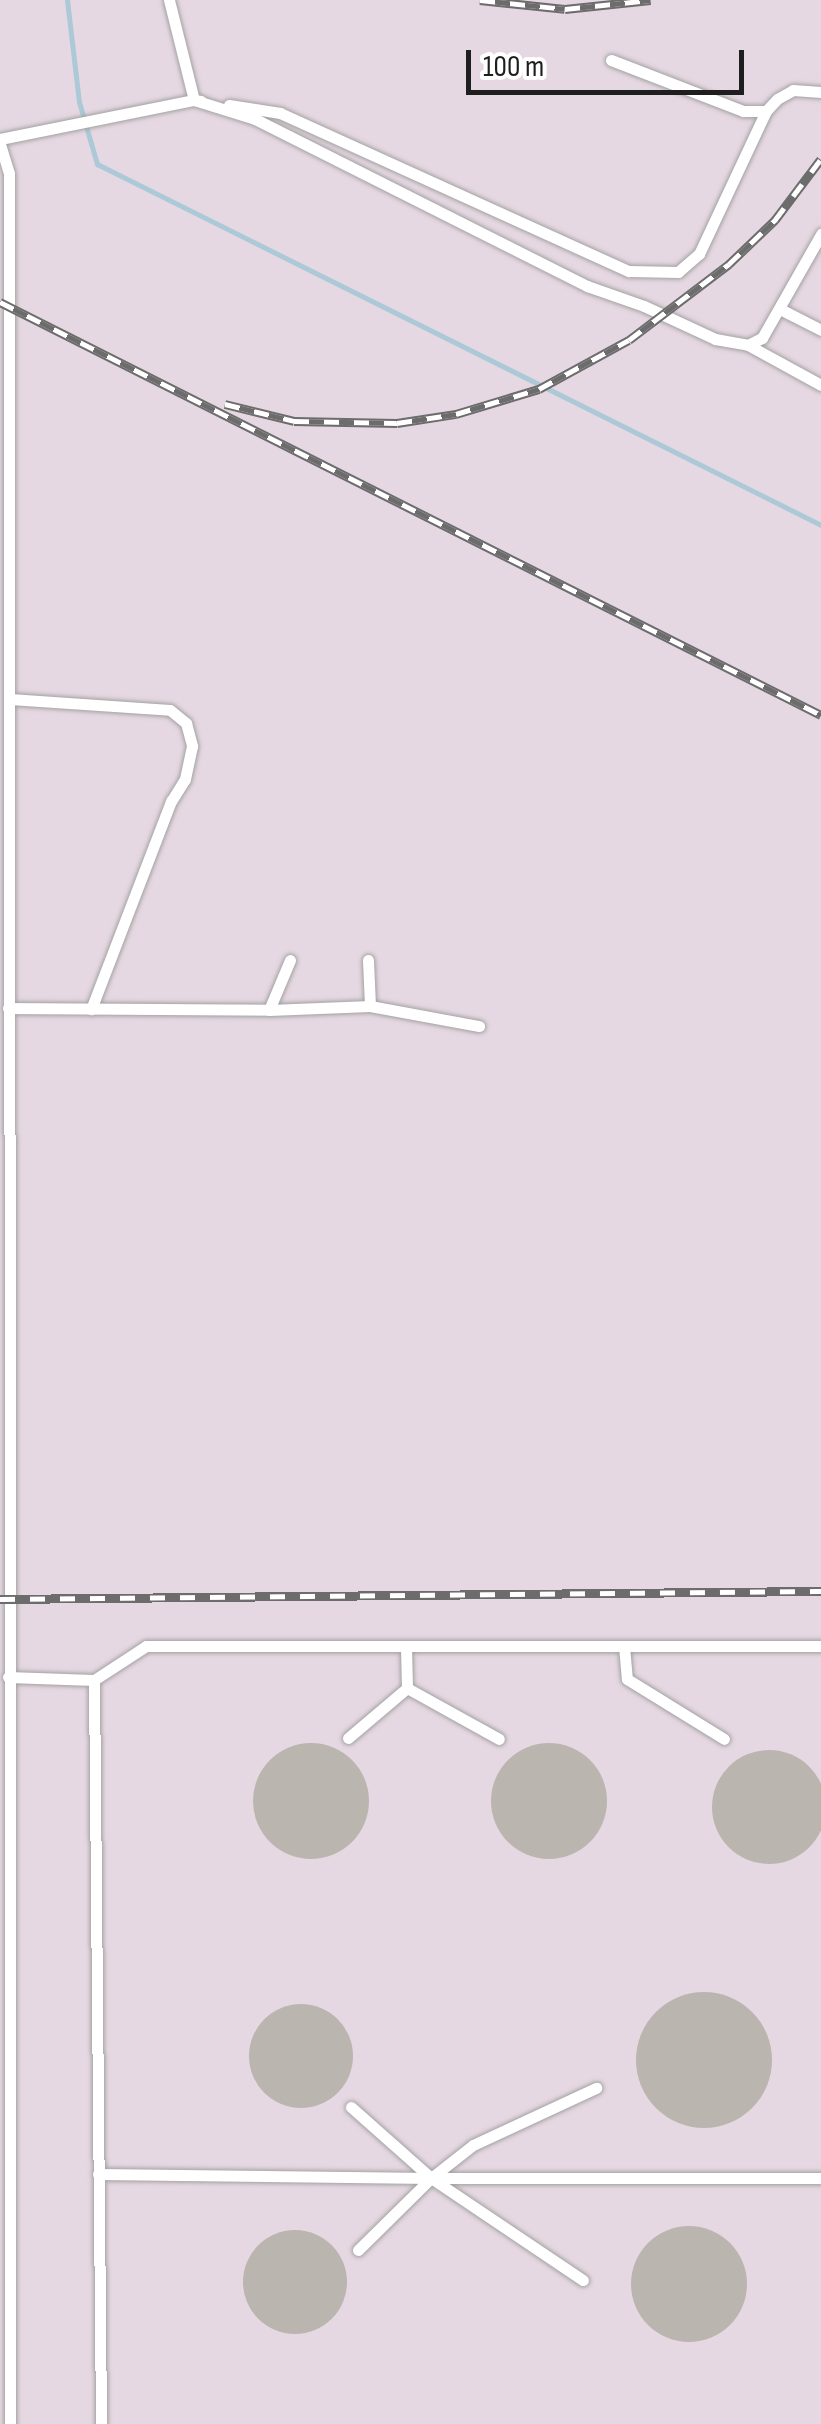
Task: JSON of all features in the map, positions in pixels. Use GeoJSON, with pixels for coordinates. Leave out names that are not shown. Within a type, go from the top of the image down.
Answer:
{"type":"FeatureCollection","features":[{"type":"Feature","properties":{"kind":"lane"},"geometry":{"type":"LineString","coordinates":[[169,0],[194,100]]}},
{"type":"Feature","properties":{"kind":"lane"},"geometry":{"type":"LineString","coordinates":[[611,60],[743,112],[766,112]]}},
{"type":"Feature","properties":{"kind":"lane"},"geometry":{"type":"LineString","coordinates":[[10,2424],[8,1008],[4,972],[10,699],[9,173],[0,141],[194,100],[280,113],[629,270],[678,272],[699,254],[766,112],[777,98],[793,90],[821,92]]}},
{"type":"Feature","properties":{"kind":"lane"},"geometry":{"type":"LineString","coordinates":[[194,100],[255,120],[587,286],[644,306],[716,340],[748,345],[821,385]]}},
{"type":"Feature","properties":{"kind":"lane"},"geometry":{"type":"LineString","coordinates":[[748,345],[762,338],[821,234]]}},
{"type":"Feature","properties":{"kind":"lane"},"geometry":{"type":"LineString","coordinates":[[780,309],[821,330]]}},
{"type":"Feature","properties":{"kind":"lane"},"geometry":{"type":"LineString","coordinates":[[10,699],[170,710],[186,723],[192,746],[186,779],[171,800],[91,1010]]}},
{"type":"Feature","properties":{"kind":"lane"},"geometry":{"type":"LineString","coordinates":[[269,1010],[290,960]]}},
{"type":"Feature","properties":{"kind":"lane"},"geometry":{"type":"LineString","coordinates":[[368,960],[370,1006]]}},
{"type":"Feature","properties":{"kind":"lane"},"geometry":{"type":"LineString","coordinates":[[8,1008],[269,1010],[323,1015],[370,1006],[479,1026]]}},
{"type":"Feature","properties":{"kind":"lane"},"geometry":{"type":"LineString","coordinates":[[8,1677],[94,1680],[146,1646],[821,1646]]}},
{"type":"Feature","properties":{"kind":"lane"},"geometry":{"type":"LineString","coordinates":[[406,1646],[407,1688]]}},
{"type":"Feature","properties":{"kind":"lane"},"geometry":{"type":"LineString","coordinates":[[624,1646],[627,1679],[724,1739]]}},
{"type":"Feature","properties":{"kind":"lane"},"geometry":{"type":"LineString","coordinates":[[94,1680],[101,2424]]}},
{"type":"Feature","properties":{"kind":"lane"},"geometry":{"type":"LineString","coordinates":[[348,1738],[407,1688]]}},
{"type":"Feature","properties":{"kind":"lane"},"geometry":{"type":"LineString","coordinates":[[407,1688],[499,1739]]}},
{"type":"Feature","properties":{"kind":"lane"},"geometry":{"type":"LineString","coordinates":[[358,2250],[431,2178],[473,2145],[596,2088]]}},
{"type":"Feature","properties":{"kind":"lane"},"geometry":{"type":"LineString","coordinates":[[352,2107],[431,2178],[583,2280]]}},
{"type":"Feature","properties":{"kind":"lane"},"geometry":{"type":"LineString","coordinates":[[98,2174],[821,2178]]}},
{"type":"Feature","properties":{"kind":"shaded area"},"geometry":{"type":"Polygon","coordinates":[[[0,0],[821,0],[821,2424],[0,2424],[0,0]]]}},
{"type":"Feature","properties":{"kind":"building"},"geometry":{"type":"Polygon","coordinates":[[[311,1743],[333,1747],[352,1760],[365,1779],[369,1801],[365,1823],[352,1842],[333,1855],[311,1859],[289,1855],[270,1842],[257,1823],[253,1801],[257,1779],[270,1760],[289,1747],[311,1743]]]}},
{"type":"Feature","properties":{"kind":"building"},"geometry":{"type":"Polygon","coordinates":[[[549,1743],[571,1747],[590,1760],[603,1779],[607,1801],[603,1823],[590,1842],[571,1855],[549,1859],[527,1855],[508,1842],[495,1823],[491,1801],[495,1779],[508,1760],[527,1747],[549,1743]]]}},
{"type":"Feature","properties":{"kind":"building"},"geometry":{"type":"Polygon","coordinates":[[[769,1750],[791,1754],[810,1766],[822,1785],[826,1807],[822,1829],[810,1848],[791,1860],[769,1864],[747,1860],[728,1848],[716,1829],[712,1807],[716,1785],[728,1766],[747,1754],[769,1750]]]}},
{"type":"Feature","properties":{"kind":"building"},"geometry":{"type":"Polygon","coordinates":[[[704,1992],[730,1998],[752,2012],[766,2034],[772,2060],[766,2086],[752,2108],[730,2122],[704,2128],[678,2122],[656,2108],[642,2086],[636,2060],[642,2034],[656,2012],[678,1998],[704,1992]]]}},
{"type":"Feature","properties":{"kind":"building"},"geometry":{"type":"Polygon","coordinates":[[[301,2004],[321,2008],[338,2019],[349,2036],[353,2056],[349,2076],[338,2093],[321,2104],[301,2108],[281,2104],[264,2093],[253,2076],[249,2056],[253,2036],[264,2019],[281,2008],[301,2004]]]}},
{"type":"Feature","properties":{"kind":"building"},"geometry":{"type":"Polygon","coordinates":[[[689,2226],[711,2230],[730,2243],[743,2262],[747,2284],[743,2306],[730,2325],[711,2338],[689,2342],[667,2338],[648,2325],[635,2306],[631,2284],[635,2262],[648,2243],[667,2230],[689,2226]]]}},
{"type":"Feature","properties":{"kind":"building"},"geometry":{"type":"Polygon","coordinates":[[[295,2230],[315,2234],[332,2245],[343,2262],[347,2282],[343,2302],[332,2319],[315,2330],[295,2334],[275,2330],[258,2319],[247,2302],[243,2282],[247,2262],[258,2245],[275,2234],[295,2230]]]}},
{"type":"Feature","properties":{"kind":"waterway"},"geometry":{"type":"LineString","coordinates":[[67,0],[79,102],[97,164],[821,525]]}},
{"type":"Feature","properties":{"kind":"railway"},"geometry":{"type":"LineString","coordinates":[[480,0],[565,9],[651,0]]}},
{"type":"Feature","properties":{"kind":"railway"},"geometry":{"type":"LineString","coordinates":[[225,404],[294,421],[397,423],[456,414],[539,389],[629,340],[729,264],[775,220],[821,159]]}},
{"type":"Feature","properties":{"kind":"railway"},"geometry":{"type":"LineString","coordinates":[[0,302],[821,715]]}},
{"type":"Feature","properties":{"kind":"railway"},"geometry":{"type":"LineString","coordinates":[[0,1599],[821,1591]]}}]}
